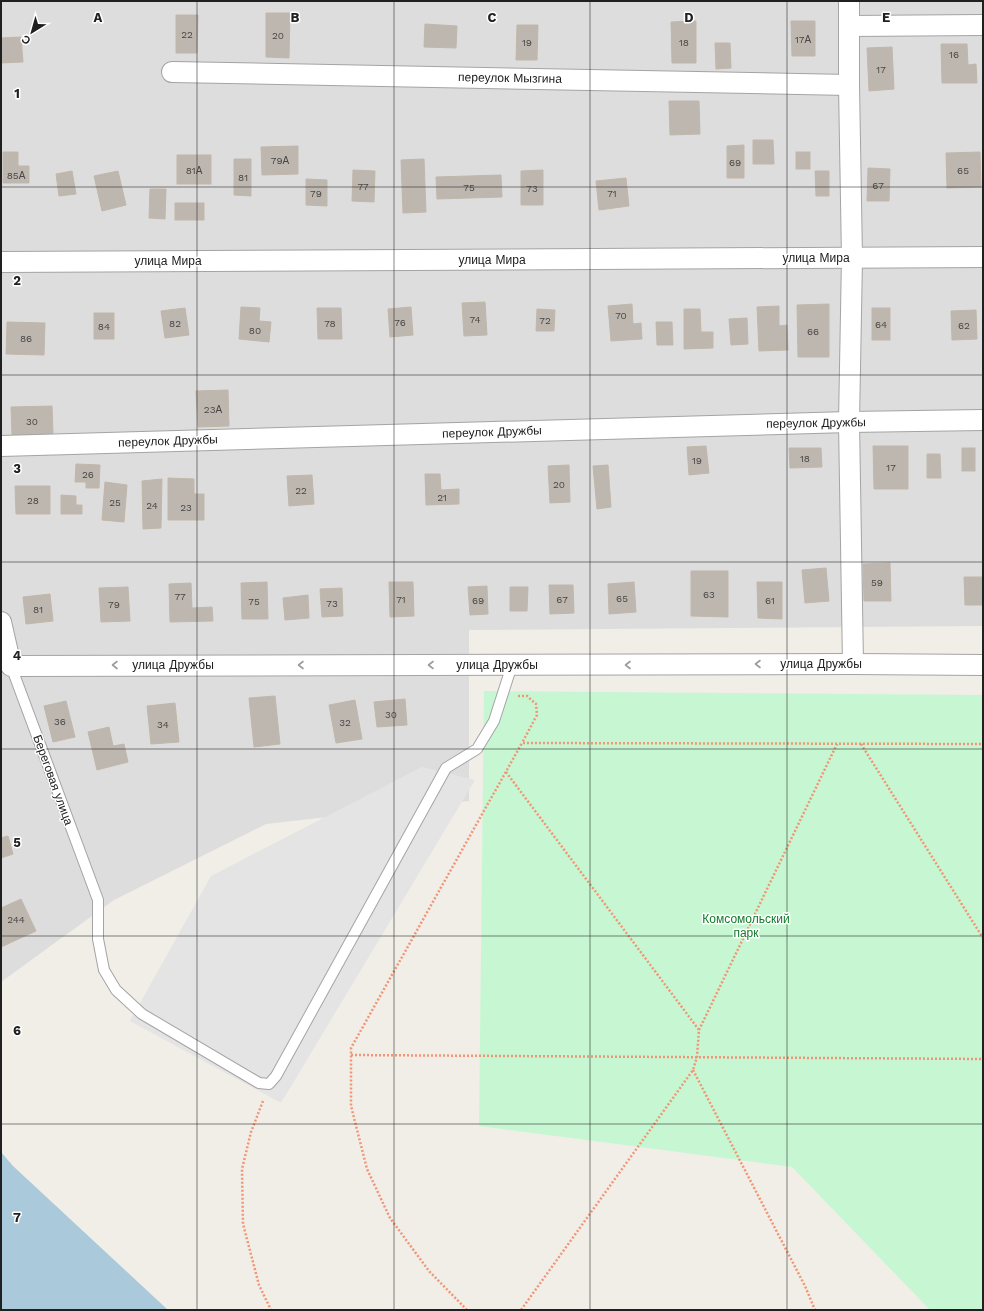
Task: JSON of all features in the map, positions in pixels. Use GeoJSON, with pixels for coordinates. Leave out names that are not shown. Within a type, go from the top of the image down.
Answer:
{"type":"FeatureCollection","features":[{"type":"Feature","properties":{"kind":"street"},"geometry":{"type":"LineString","coordinates":[[849,1],[852,258],[849,422],[853,664]]}},
{"type":"Feature","properties":{"kind":"street"},"geometry":{"type":"LineString","coordinates":[[850,26],[983,26]]}},
{"type":"Feature","properties":{"kind":"street","name":"переулок Мызгина"},"geometry":{"type":"LineString","coordinates":[[172,72],[849,85]]}},
{"type":"Feature","properties":{"kind":"street","name":"улица Мира"},"geometry":{"type":"LineString","coordinates":[[1,262],[983,257]]}},
{"type":"Feature","properties":{"kind":"street","name":"переулок Дружбы"},"geometry":{"type":"LineString","coordinates":[[1,446],[849,422],[983,420]]}},
{"type":"Feature","properties":{"kind":"street","name":"Береговая улица"},"geometry":{"type":"LineString","coordinates":[[1,622],[11,666]]}},
{"type":"Feature","properties":{"kind":"street","name":"улица Дружбы"},"geometry":{"type":"LineString","coordinates":[[11,666],[983,665]]}},
{"type":"Feature","properties":{"kind":"lane"},"geometry":{"type":"LineString","coordinates":[[269,1084],[276,1076],[446,768],[477,749],[494,721],[512,665]]}},
{"type":"Feature","properties":{"kind":"lane","name":"Береговая улица"},"geometry":{"type":"LineString","coordinates":[[11,666],[98,900],[98,938],[104,970],[116,990],[142,1014],[259,1083],[269,1084]]}},
{"type":"Feature","properties":{"kind":"path"},"geometry":{"type":"LineString","coordinates":[[467,1310],[429,1271],[390,1218],[367,1169],[351,1106],[351,1048],[537,715],[536,704],[527,696],[502,696]]}},
{"type":"Feature","properties":{"kind":"path"},"geometry":{"type":"LineString","coordinates":[[522,743],[983,744]]}},
{"type":"Feature","properties":{"kind":"path"},"geometry":{"type":"LineString","coordinates":[[521,1310],[693,1070],[697,1057],[699,1030],[838,744]]}},
{"type":"Feature","properties":{"kind":"path"},"geometry":{"type":"LineString","coordinates":[[861,744],[983,938]]}},
{"type":"Feature","properties":{"kind":"path"},"geometry":{"type":"LineString","coordinates":[[506,772],[699,1030]]}},
{"type":"Feature","properties":{"kind":"path"},"geometry":{"type":"LineString","coordinates":[[351,1055],[983,1059]]}},
{"type":"Feature","properties":{"kind":"path"},"geometry":{"type":"LineString","coordinates":[[693,1070],[805,1286],[815,1310]]}},
{"type":"Feature","properties":{"kind":"path"},"geometry":{"type":"LineString","coordinates":[[269,1084],[251,1132],[242,1169],[243,1224],[259,1285],[271,1310]]}},
{"type":"Feature","properties":{"kind":"shaded area"},"geometry":{"type":"Polygon","coordinates":[[[1,1],[983,1],[983,626],[469,630],[469,801],[266,824],[114,900],[1,982],[1,1]]]}},
{"type":"Feature","properties":{"kind":"shaded area"},"geometry":{"type":"Polygon","coordinates":[[[422,767],[475,780],[281,1103],[130,1021],[211,876],[422,767]]]}},
{"type":"Feature","properties":{"kind":"green space","name":"Комсомольский парк"},"geometry":{"type":"Polygon","coordinates":[[[484,691],[983,695],[983,1310],[930,1310],[792,1167],[479,1126],[484,691]]]}},
{"type":"Feature","properties":{"kind":"water"},"geometry":{"type":"Polygon","coordinates":[[[1,1152],[13,1166],[168,1310],[1,1310],[1,1152]]]}},
{"type":"Feature","properties":{"kind":"building"},"geometry":{"type":"Polygon","coordinates":[[[266,13],[290,13],[289,58],[266,57],[266,13]]]}},
{"type":"Feature","properties":{"kind":"building"},"geometry":{"type":"Polygon","coordinates":[[[176,15],[198,15],[197,53],[176,53],[176,15]]]}},
{"type":"Feature","properties":{"kind":"building"},"geometry":{"type":"Polygon","coordinates":[[[696,21],[696,63],[672,63],[671,22],[696,21]]]}},
{"type":"Feature","properties":{"kind":"building"},"geometry":{"type":"Polygon","coordinates":[[[791,21],[815,21],[815,56],[792,56],[791,21]]]}},
{"type":"Feature","properties":{"kind":"building"},"geometry":{"type":"Polygon","coordinates":[[[425,24],[457,26],[456,48],[424,47],[425,24]]]}},
{"type":"Feature","properties":{"kind":"building"},"geometry":{"type":"Polygon","coordinates":[[[517,25],[538,25],[537,60],[516,60],[517,25]]]}},
{"type":"Feature","properties":{"kind":"building"},"geometry":{"type":"Polygon","coordinates":[[[21,37],[23,62],[1,63],[1,38],[21,37]]]}},
{"type":"Feature","properties":{"kind":"building"},"geometry":{"type":"Polygon","coordinates":[[[715,43],[730,43],[731,68],[716,69],[715,43]]]}},
{"type":"Feature","properties":{"kind":"building"},"geometry":{"type":"Polygon","coordinates":[[[941,44],[967,44],[968,65],[976,64],[977,83],[942,83],[941,44]]]}},
{"type":"Feature","properties":{"kind":"building"},"geometry":{"type":"Polygon","coordinates":[[[892,47],[894,89],[869,91],[867,48],[892,47]]]}},
{"type":"Feature","properties":{"kind":"building"},"geometry":{"type":"Polygon","coordinates":[[[669,101],[699,101],[700,134],[670,135],[669,101]]]}},
{"type":"Feature","properties":{"kind":"building"},"geometry":{"type":"Polygon","coordinates":[[[753,140],[773,140],[774,164],[753,164],[753,140]]]}},
{"type":"Feature","properties":{"kind":"building"},"geometry":{"type":"Polygon","coordinates":[[[744,145],[744,178],[727,178],[727,146],[744,145]]]}},
{"type":"Feature","properties":{"kind":"building"},"geometry":{"type":"Polygon","coordinates":[[[298,146],[298,174],[262,175],[261,147],[298,146]]]}},
{"type":"Feature","properties":{"kind":"building"},"geometry":{"type":"Polygon","coordinates":[[[3,152],[18,152],[18,166],[29,166],[29,183],[3,183],[3,152]]]}},
{"type":"Feature","properties":{"kind":"building"},"geometry":{"type":"Polygon","coordinates":[[[796,152],[810,152],[810,169],[796,169],[796,152]]]}},
{"type":"Feature","properties":{"kind":"building"},"geometry":{"type":"Polygon","coordinates":[[[980,152],[981,187],[947,188],[946,153],[980,152]]]}},
{"type":"Feature","properties":{"kind":"building"},"geometry":{"type":"Polygon","coordinates":[[[177,155],[211,155],[211,184],[177,184],[177,155]]]}},
{"type":"Feature","properties":{"kind":"building"},"geometry":{"type":"Polygon","coordinates":[[[234,159],[251,159],[251,196],[234,195],[234,159]]]}},
{"type":"Feature","properties":{"kind":"building"},"geometry":{"type":"Polygon","coordinates":[[[424,159],[426,212],[403,213],[401,160],[424,159]]]}},
{"type":"Feature","properties":{"kind":"building"},"geometry":{"type":"Polygon","coordinates":[[[868,168],[890,169],[889,201],[867,201],[868,168]]]}},
{"type":"Feature","properties":{"kind":"building"},"geometry":{"type":"Polygon","coordinates":[[[353,170],[375,171],[374,202],[352,201],[353,170]]]}},
{"type":"Feature","properties":{"kind":"building"},"geometry":{"type":"Polygon","coordinates":[[[543,170],[543,205],[521,205],[521,171],[543,170]]]}},
{"type":"Feature","properties":{"kind":"building"},"geometry":{"type":"Polygon","coordinates":[[[72,171],[76,194],[59,196],[56,174],[72,171]]]}},
{"type":"Feature","properties":{"kind":"building"},"geometry":{"type":"Polygon","coordinates":[[[118,171],[126,205],[102,211],[94,176],[118,171]]]}},
{"type":"Feature","properties":{"kind":"building"},"geometry":{"type":"Polygon","coordinates":[[[815,171],[829,171],[829,196],[816,196],[815,171]]]}},
{"type":"Feature","properties":{"kind":"building"},"geometry":{"type":"Polygon","coordinates":[[[501,175],[502,197],[437,199],[436,177],[501,175]]]}},
{"type":"Feature","properties":{"kind":"building"},"geometry":{"type":"Polygon","coordinates":[[[626,178],[629,206],[599,210],[596,181],[626,178]]]}},
{"type":"Feature","properties":{"kind":"building"},"geometry":{"type":"Polygon","coordinates":[[[306,179],[327,180],[327,206],[306,205],[306,179]]]}},
{"type":"Feature","properties":{"kind":"building"},"geometry":{"type":"Polygon","coordinates":[[[150,189],[166,189],[165,219],[149,218],[150,189]]]}},
{"type":"Feature","properties":{"kind":"building"},"geometry":{"type":"Polygon","coordinates":[[[175,203],[204,203],[204,220],[175,220],[175,203]]]}},
{"type":"Feature","properties":{"kind":"building"},"geometry":{"type":"Polygon","coordinates":[[[485,302],[487,335],[464,336],[462,303],[485,302]]]}},
{"type":"Feature","properties":{"kind":"building"},"geometry":{"type":"Polygon","coordinates":[[[632,304],[633,324],[641,323],[642,339],[611,341],[608,306],[632,304]]]}},
{"type":"Feature","properties":{"kind":"building"},"geometry":{"type":"Polygon","coordinates":[[[829,304],[829,357],[798,357],[797,305],[829,304]]]}},
{"type":"Feature","properties":{"kind":"building"},"geometry":{"type":"Polygon","coordinates":[[[779,306],[779,326],[787,325],[788,350],[759,351],[757,307],[779,306]]]}},
{"type":"Feature","properties":{"kind":"building"},"geometry":{"type":"Polygon","coordinates":[[[241,307],[260,308],[259,321],[271,322],[269,342],[239,339],[241,307]]]}},
{"type":"Feature","properties":{"kind":"building"},"geometry":{"type":"Polygon","coordinates":[[[411,307],[413,335],[390,337],[388,309],[411,307]]]}},
{"type":"Feature","properties":{"kind":"building"},"geometry":{"type":"Polygon","coordinates":[[[185,308],[189,335],[165,338],[161,311],[185,308]]]}},
{"type":"Feature","properties":{"kind":"building"},"geometry":{"type":"Polygon","coordinates":[[[317,308],[341,308],[342,339],[318,339],[317,308]]]}},
{"type":"Feature","properties":{"kind":"building"},"geometry":{"type":"Polygon","coordinates":[[[872,308],[890,308],[890,340],[872,340],[872,308]]]}},
{"type":"Feature","properties":{"kind":"building"},"geometry":{"type":"Polygon","coordinates":[[[537,309],[555,310],[554,331],[536,331],[537,309]]]}},
{"type":"Feature","properties":{"kind":"building"},"geometry":{"type":"Polygon","coordinates":[[[684,309],[700,309],[701,332],[713,332],[713,348],[684,349],[684,309]]]}},
{"type":"Feature","properties":{"kind":"building"},"geometry":{"type":"Polygon","coordinates":[[[976,310],[977,339],[952,340],[951,311],[976,310]]]}},
{"type":"Feature","properties":{"kind":"building"},"geometry":{"type":"Polygon","coordinates":[[[94,313],[114,313],[114,339],[94,339],[94,313]]]}},
{"type":"Feature","properties":{"kind":"building"},"geometry":{"type":"Polygon","coordinates":[[[747,318],[748,344],[731,345],[729,319],[747,318]]]}},
{"type":"Feature","properties":{"kind":"building"},"geometry":{"type":"Polygon","coordinates":[[[7,322],[45,323],[44,355],[6,354],[7,322]]]}},
{"type":"Feature","properties":{"kind":"building"},"geometry":{"type":"Polygon","coordinates":[[[656,322],[672,322],[673,345],[657,345],[656,322]]]}},
{"type":"Feature","properties":{"kind":"building"},"geometry":{"type":"Polygon","coordinates":[[[228,390],[229,426],[198,427],[196,391],[228,390]]]}},
{"type":"Feature","properties":{"kind":"building"},"geometry":{"type":"Polygon","coordinates":[[[52,406],[53,434],[12,435],[11,407],[52,406]]]}},
{"type":"Feature","properties":{"kind":"building"},"geometry":{"type":"Polygon","coordinates":[[[706,446],[709,473],[689,475],[687,447],[706,446]]]}},
{"type":"Feature","properties":{"kind":"building"},"geometry":{"type":"Polygon","coordinates":[[[873,446],[908,446],[908,489],[874,489],[873,446]]]}},
{"type":"Feature","properties":{"kind":"building"},"geometry":{"type":"Polygon","coordinates":[[[789,448],[821,448],[822,467],[790,468],[789,448]]]}},
{"type":"Feature","properties":{"kind":"building"},"geometry":{"type":"Polygon","coordinates":[[[962,448],[975,448],[975,471],[962,471],[962,448]]]}},
{"type":"Feature","properties":{"kind":"building"},"geometry":{"type":"Polygon","coordinates":[[[927,454],[940,454],[941,478],[927,478],[927,454]]]}},
{"type":"Feature","properties":{"kind":"building"},"geometry":{"type":"Polygon","coordinates":[[[76,464],[100,465],[99,488],[86,488],[86,482],[75,482],[76,464]]]}},
{"type":"Feature","properties":{"kind":"building"},"geometry":{"type":"Polygon","coordinates":[[[569,465],[570,502],[550,503],[548,466],[569,465]]]}},
{"type":"Feature","properties":{"kind":"building"},"geometry":{"type":"Polygon","coordinates":[[[608,465],[611,507],[597,509],[593,466],[608,465]]]}},
{"type":"Feature","properties":{"kind":"building"},"geometry":{"type":"Polygon","coordinates":[[[425,474],[440,474],[441,490],[459,489],[459,504],[426,505],[425,474]]]}},
{"type":"Feature","properties":{"kind":"building"},"geometry":{"type":"Polygon","coordinates":[[[312,475],[314,504],[289,506],[287,476],[312,475]]]}},
{"type":"Feature","properties":{"kind":"building"},"geometry":{"type":"Polygon","coordinates":[[[168,478],[194,479],[194,494],[204,494],[204,520],[168,520],[168,478]]]}},
{"type":"Feature","properties":{"kind":"building"},"geometry":{"type":"Polygon","coordinates":[[[162,479],[161,528],[143,529],[142,481],[162,479]]]}},
{"type":"Feature","properties":{"kind":"building"},"geometry":{"type":"Polygon","coordinates":[[[105,482],[127,485],[124,522],[102,520],[105,482]]]}},
{"type":"Feature","properties":{"kind":"building"},"geometry":{"type":"Polygon","coordinates":[[[15,486],[50,486],[50,514],[16,514],[15,486]]]}},
{"type":"Feature","properties":{"kind":"building"},"geometry":{"type":"Polygon","coordinates":[[[61,495],[76,496],[76,505],[82,505],[82,514],[61,514],[61,495]]]}},
{"type":"Feature","properties":{"kind":"building"},"geometry":{"type":"Polygon","coordinates":[[[890,563],[891,601],[864,601],[863,564],[890,563]]]}},
{"type":"Feature","properties":{"kind":"building"},"geometry":{"type":"Polygon","coordinates":[[[826,568],[829,601],[805,603],[802,570],[826,568]]]}},
{"type":"Feature","properties":{"kind":"building"},"geometry":{"type":"Polygon","coordinates":[[[691,571],[728,571],[728,617],[691,616],[691,571]]]}},
{"type":"Feature","properties":{"kind":"building"},"geometry":{"type":"Polygon","coordinates":[[[964,577],[983,577],[983,605],[965,605],[964,577]]]}},
{"type":"Feature","properties":{"kind":"building"},"geometry":{"type":"Polygon","coordinates":[[[267,582],[268,619],[242,619],[241,583],[267,582]]]}},
{"type":"Feature","properties":{"kind":"building"},"geometry":{"type":"Polygon","coordinates":[[[389,582],[413,582],[414,616],[390,617],[389,582]]]}},
{"type":"Feature","properties":{"kind":"building"},"geometry":{"type":"Polygon","coordinates":[[[634,582],[636,612],[609,614],[608,584],[634,582]]]}},
{"type":"Feature","properties":{"kind":"building"},"geometry":{"type":"Polygon","coordinates":[[[757,582],[782,582],[782,619],[758,618],[757,582]]]}},
{"type":"Feature","properties":{"kind":"building"},"geometry":{"type":"Polygon","coordinates":[[[191,583],[192,608],[212,607],[213,621],[170,622],[169,584],[191,583]]]}},
{"type":"Feature","properties":{"kind":"building"},"geometry":{"type":"Polygon","coordinates":[[[549,585],[573,585],[574,613],[550,614],[549,585]]]}},
{"type":"Feature","properties":{"kind":"building"},"geometry":{"type":"Polygon","coordinates":[[[487,586],[488,614],[470,615],[468,587],[487,586]]]}},
{"type":"Feature","properties":{"kind":"building"},"geometry":{"type":"Polygon","coordinates":[[[128,587],[130,621],[101,622],[99,588],[128,587]]]}},
{"type":"Feature","properties":{"kind":"building"},"geometry":{"type":"Polygon","coordinates":[[[510,587],[528,587],[527,611],[510,611],[510,587]]]}},
{"type":"Feature","properties":{"kind":"building"},"geometry":{"type":"Polygon","coordinates":[[[342,588],[343,616],[322,617],[320,589],[342,588]]]}},
{"type":"Feature","properties":{"kind":"building"},"geometry":{"type":"Polygon","coordinates":[[[50,594],[53,621],[26,624],[23,597],[50,594]]]}},
{"type":"Feature","properties":{"kind":"building"},"geometry":{"type":"Polygon","coordinates":[[[308,595],[309,618],[285,620],[283,598],[308,595]]]}},
{"type":"Feature","properties":{"kind":"building"},"geometry":{"type":"Polygon","coordinates":[[[275,696],[280,744],[254,747],[249,698],[275,696]]]}},
{"type":"Feature","properties":{"kind":"building"},"geometry":{"type":"Polygon","coordinates":[[[405,699],[407,725],[377,727],[374,702],[405,699]]]}},
{"type":"Feature","properties":{"kind":"building"},"geometry":{"type":"Polygon","coordinates":[[[355,700],[362,739],[336,743],[329,705],[355,700]]]}},
{"type":"Feature","properties":{"kind":"building"},"geometry":{"type":"Polygon","coordinates":[[[66,701],[75,737],[53,742],[44,706],[66,701]]]}},
{"type":"Feature","properties":{"kind":"building"},"geometry":{"type":"Polygon","coordinates":[[[175,703],[179,742],[151,744],[147,706],[175,703]]]}},
{"type":"Feature","properties":{"kind":"building"},"geometry":{"type":"Polygon","coordinates":[[[109,727],[113,746],[124,744],[128,762],[97,770],[88,732],[109,727]]]}},
{"type":"Feature","properties":{"kind":"building"},"geometry":{"type":"Polygon","coordinates":[[[8,836],[13,854],[1,858],[1,838],[8,836]]]}},
{"type":"Feature","properties":{"kind":"building"},"geometry":{"type":"Polygon","coordinates":[[[21,899],[36,931],[1,947],[1,908],[21,899]]]}}]}
